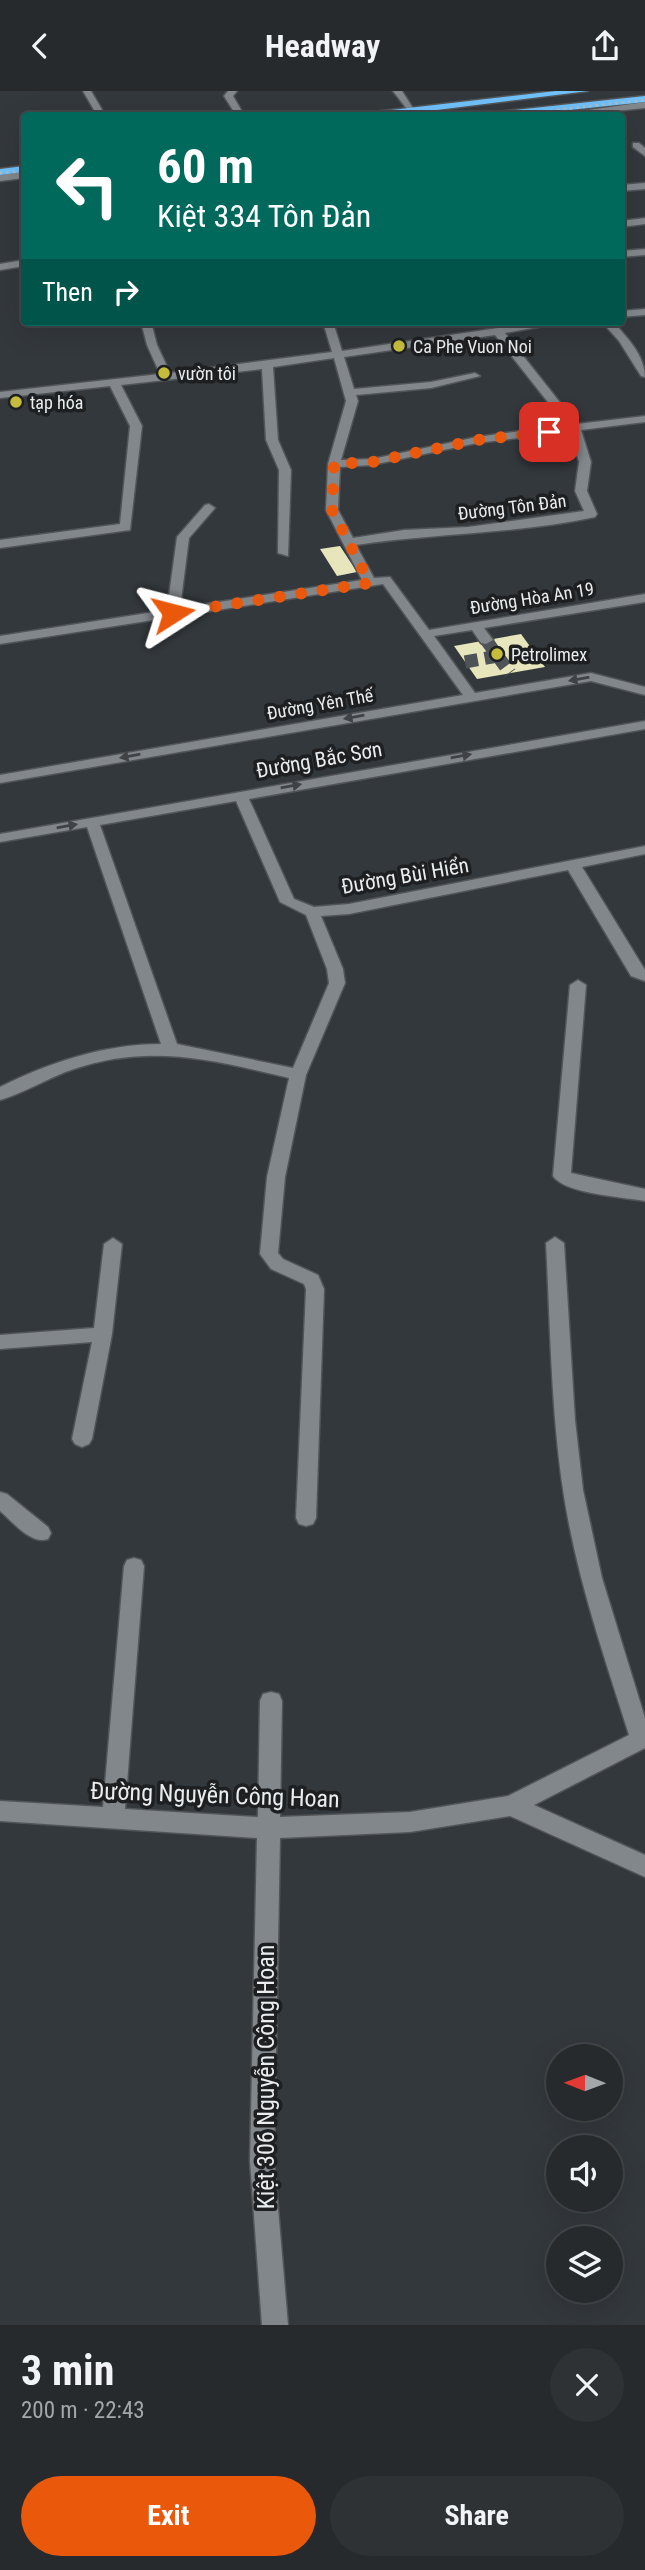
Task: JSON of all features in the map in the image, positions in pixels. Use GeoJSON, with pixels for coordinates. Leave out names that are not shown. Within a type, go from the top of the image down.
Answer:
{"type":"FeatureCollection","features":[{"type":"Feature","properties":{"kind":"highway"},"geometry":{"type":"LineString","coordinates":[[403,112],[580,91]]}},
{"type":"Feature","properties":{"kind":"highway"},"geometry":{"type":"LineString","coordinates":[[525,112],[645,99]]}},
{"type":"Feature","properties":{"kind":"highway"},"geometry":{"type":"LineString","coordinates":[[0,171],[21,169]]}},
{"type":"Feature","properties":{"kind":"street"},"geometry":{"type":"LineString","coordinates":[[87,91],[98,112]]}},
{"type":"Feature","properties":{"kind":"street"},"geometry":{"type":"LineString","coordinates":[[233,91],[228,96],[238,112]]}},
{"type":"Feature","properties":{"kind":"street"},"geometry":{"type":"LineString","coordinates":[[397,91],[413,111]]}},
{"type":"Feature","properties":{"kind":"street"},"geometry":{"type":"LineString","coordinates":[[583,112],[645,105]]}},
{"type":"Feature","properties":{"kind":"street"},"geometry":{"type":"LineString","coordinates":[[636,145],[645,153]]}},
{"type":"Feature","properties":{"kind":"street"},"geometry":{"type":"LineString","coordinates":[[0,178],[21,175]]}},
{"type":"Feature","properties":{"kind":"street"},"geometry":{"type":"LineString","coordinates":[[625,188],[645,186]]}},
{"type":"Feature","properties":{"kind":"street"},"geometry":{"type":"LineString","coordinates":[[625,224],[645,221]]}},
{"type":"Feature","properties":{"kind":"street"},"geometry":{"type":"LineString","coordinates":[[625,254],[645,253]]}},
{"type":"Feature","properties":{"kind":"street"},"geometry":{"type":"LineString","coordinates":[[0,267],[21,264]]}},
{"type":"Feature","properties":{"kind":"street"},"geometry":{"type":"LineString","coordinates":[[625,314],[645,312]]}},
{"type":"Feature","properties":{"kind":"street"},"geometry":{"type":"LineString","coordinates":[[147,326],[152,345],[166,376]]}},
{"type":"Feature","properties":{"kind":"street"},"geometry":{"type":"LineString","coordinates":[[329,326],[336,355],[352,392],[351,411],[334,464],[332,510],[370,583]]}},
{"type":"Feature","properties":{"kind":"street"},"geometry":{"type":"LineString","coordinates":[[0,395],[267,365],[533,326]]}},
{"type":"Feature","properties":{"kind":"street"},"geometry":{"type":"LineString","coordinates":[[611,326],[623,339],[645,374]]}},
{"type":"Feature","properties":{"kind":"street"},"geometry":{"type":"LineString","coordinates":[[497,331],[575,429]]}},
{"type":"Feature","properties":{"kind":"street"},"geometry":{"type":"LineString","coordinates":[[267,365],[272,440],[285,470],[284,554]]}},
{"type":"Feature","properties":{"kind":"street"},"geometry":{"type":"LineString","coordinates":[[352,392],[431,385],[475,376]]}},
{"type":"Feature","properties":{"kind":"street"},"geometry":{"type":"LineString","coordinates":[[1,540],[127,527],[136,426],[114,382]]}},
{"type":"Feature","properties":{"kind":"street"},"geometry":{"type":"LineString","coordinates":[[334,464],[372,462],[477,440],[645,419]]}},
{"type":"Feature","properties":{"kind":"street","name":"Đường Tôn Đản"},"geometry":{"type":"LineString","coordinates":[[348,542],[404,534],[468,531],[591,514],[581,491],[585,462],[575,429]]}},
{"type":"Feature","properties":{"kind":"street"},"geometry":{"type":"LineString","coordinates":[[173,613],[183,537],[209,509]]}},
{"type":"Feature","properties":{"kind":"street"},"geometry":{"type":"LineString","coordinates":[[0,640],[386,580],[471,697]]}},
{"type":"Feature","properties":{"kind":"street","name":"Đường Hòa An 19"},"geometry":{"type":"LineString","coordinates":[[425,634],[645,598]]}},
{"type":"Feature","properties":{"kind":"street"},"geometry":{"type":"LineString","coordinates":[[475,625],[486,640]]}},
{"type":"Feature","properties":{"kind":"street"},"geometry":{"type":"LineString","coordinates":[[448,665],[465,662]]}},
{"type":"Feature","properties":{"kind":"street"},"geometry":{"type":"LineString","coordinates":[[510,673],[522,689]]}},
{"type":"Feature","properties":{"kind":"street","name":"Đường Yên Thế"},"geometry":{"type":"LineString","coordinates":[[0,779],[591,677],[645,691]]}},
{"type":"Feature","properties":{"kind":"street","name":"Đường Bắc Sơn"},"geometry":{"type":"LineString","coordinates":[[0,838],[645,725]]}},
{"type":"Feature","properties":{"kind":"street"},"geometry":{"type":"LineString","coordinates":[[240,795],[288,902],[312,912],[337,977],[298,1075],[276,1177],[269,1254],[277,1264],[312,1280],[315,1289],[306,1518]]}},
{"type":"Feature","properties":{"kind":"street"},"geometry":{"type":"LineString","coordinates":[[92,822],[171,1049]]}},
{"type":"Feature","properties":{"kind":"street","name":"Đường Bùi Hiển"},"geometry":{"type":"LineString","coordinates":[[312,912],[349,909],[645,850]]}},
{"type":"Feature","properties":{"kind":"street"},"geometry":{"type":"LineString","coordinates":[[573,865],[637,972],[645,976]]}},
{"type":"Feature","properties":{"kind":"street"},"geometry":{"type":"LineString","coordinates":[[578,985],[560,1171],[562,1176],[572,1182],[645,1195]]}},
{"type":"Feature","properties":{"kind":"street"},"geometry":{"type":"LineString","coordinates":[[0,1094],[68,1065],[133,1052],[171,1049],[196,1051],[298,1075]]}},
{"type":"Feature","properties":{"kind":"street"},"geometry":{"type":"LineString","coordinates":[[555,1243],[567,1429],[578,1522],[588,1567],[643,1738]]}},
{"type":"Feature","properties":{"kind":"street"},"geometry":{"type":"LineString","coordinates":[[82,1439],[103,1334],[113,1244]]}},
{"type":"Feature","properties":{"kind":"street"},"geometry":{"type":"LineString","coordinates":[[0,1342],[103,1334]]}},
{"type":"Feature","properties":{"kind":"street"},"geometry":{"type":"LineString","coordinates":[[0,1500],[41,1533]]}},
{"type":"Feature","properties":{"kind":"street"},"geometry":{"type":"LineString","coordinates":[[113,1818],[134,1566]]}},
{"type":"Feature","properties":{"kind":"street","name":"Kiệt 306 Nguyễn Công Hoan"},"geometry":{"type":"LineString","coordinates":[[271,1701],[262,2161],[275,2325]]}},
{"type":"Feature","properties":{"kind":"street","name":"Đường Nguyễn Công Hoan"},"geometry":{"type":"LineString","coordinates":[[0,1811],[267,1828],[410,1822],[511,1806],[643,1738]]}},
{"type":"Feature","properties":{"kind":"street"},"geometry":{"type":"LineString","coordinates":[[511,1806],[645,1866]]}},
{"type":"Feature","properties":{"kind":"building"},"geometry":{"type":"Polygon","coordinates":[[[340,546],[357,572],[337,576],[320,549],[340,546]]]}},
{"type":"Feature","properties":{"kind":"building","name":"Petrolimex"},"geometry":{"type":"Polygon","coordinates":[[[521,634],[545,667],[477,679],[454,646],[521,634]]]}},
{"type":"Feature","properties":{"kind":"tunnel"},"geometry":{"type":"LineString","coordinates":[[486,640],[498,656]]}},
{"type":"Feature","properties":{"kind":"tunnel"},"geometry":{"type":"LineString","coordinates":[[465,662],[498,656]]}},
{"type":"Feature","properties":{"kind":"tunnel"},"geometry":{"type":"LineString","coordinates":[[498,656],[510,673]]}},
{"type":"Feature","properties":{"kind":"railway"},"geometry":{"type":"LineString","coordinates":[[539,112],[645,100]]}},
{"type":"Feature","properties":{"kind":"railway"},"geometry":{"type":"LineString","coordinates":[[0,173],[21,171]]}},
{"type":"Feature","properties":{"kind":"place","name":"Ca Phe Vuon Noi"},"geometry":{"type":"Point","coordinates":[399,346]}},
{"type":"Feature","properties":{"kind":"place","name":"vườn tôi"},"geometry":{"type":"Point","coordinates":[164,373]}},
{"type":"Feature","properties":{"kind":"place","name":"tạp hóa"},"geometry":{"type":"Point","coordinates":[16,402]}},
{"type":"Feature","properties":{"kind":"place","name":"Petrolimex"},"geometry":{"type":"Point","coordinates":[497,654]}},
{"type":"Feature","properties":{"kind":"route"},"geometry":{"type":"LineString","coordinates":[[173,613],[370,583],[332,510],[334,464],[372,462],[477,440],[549,432]]}}]}
